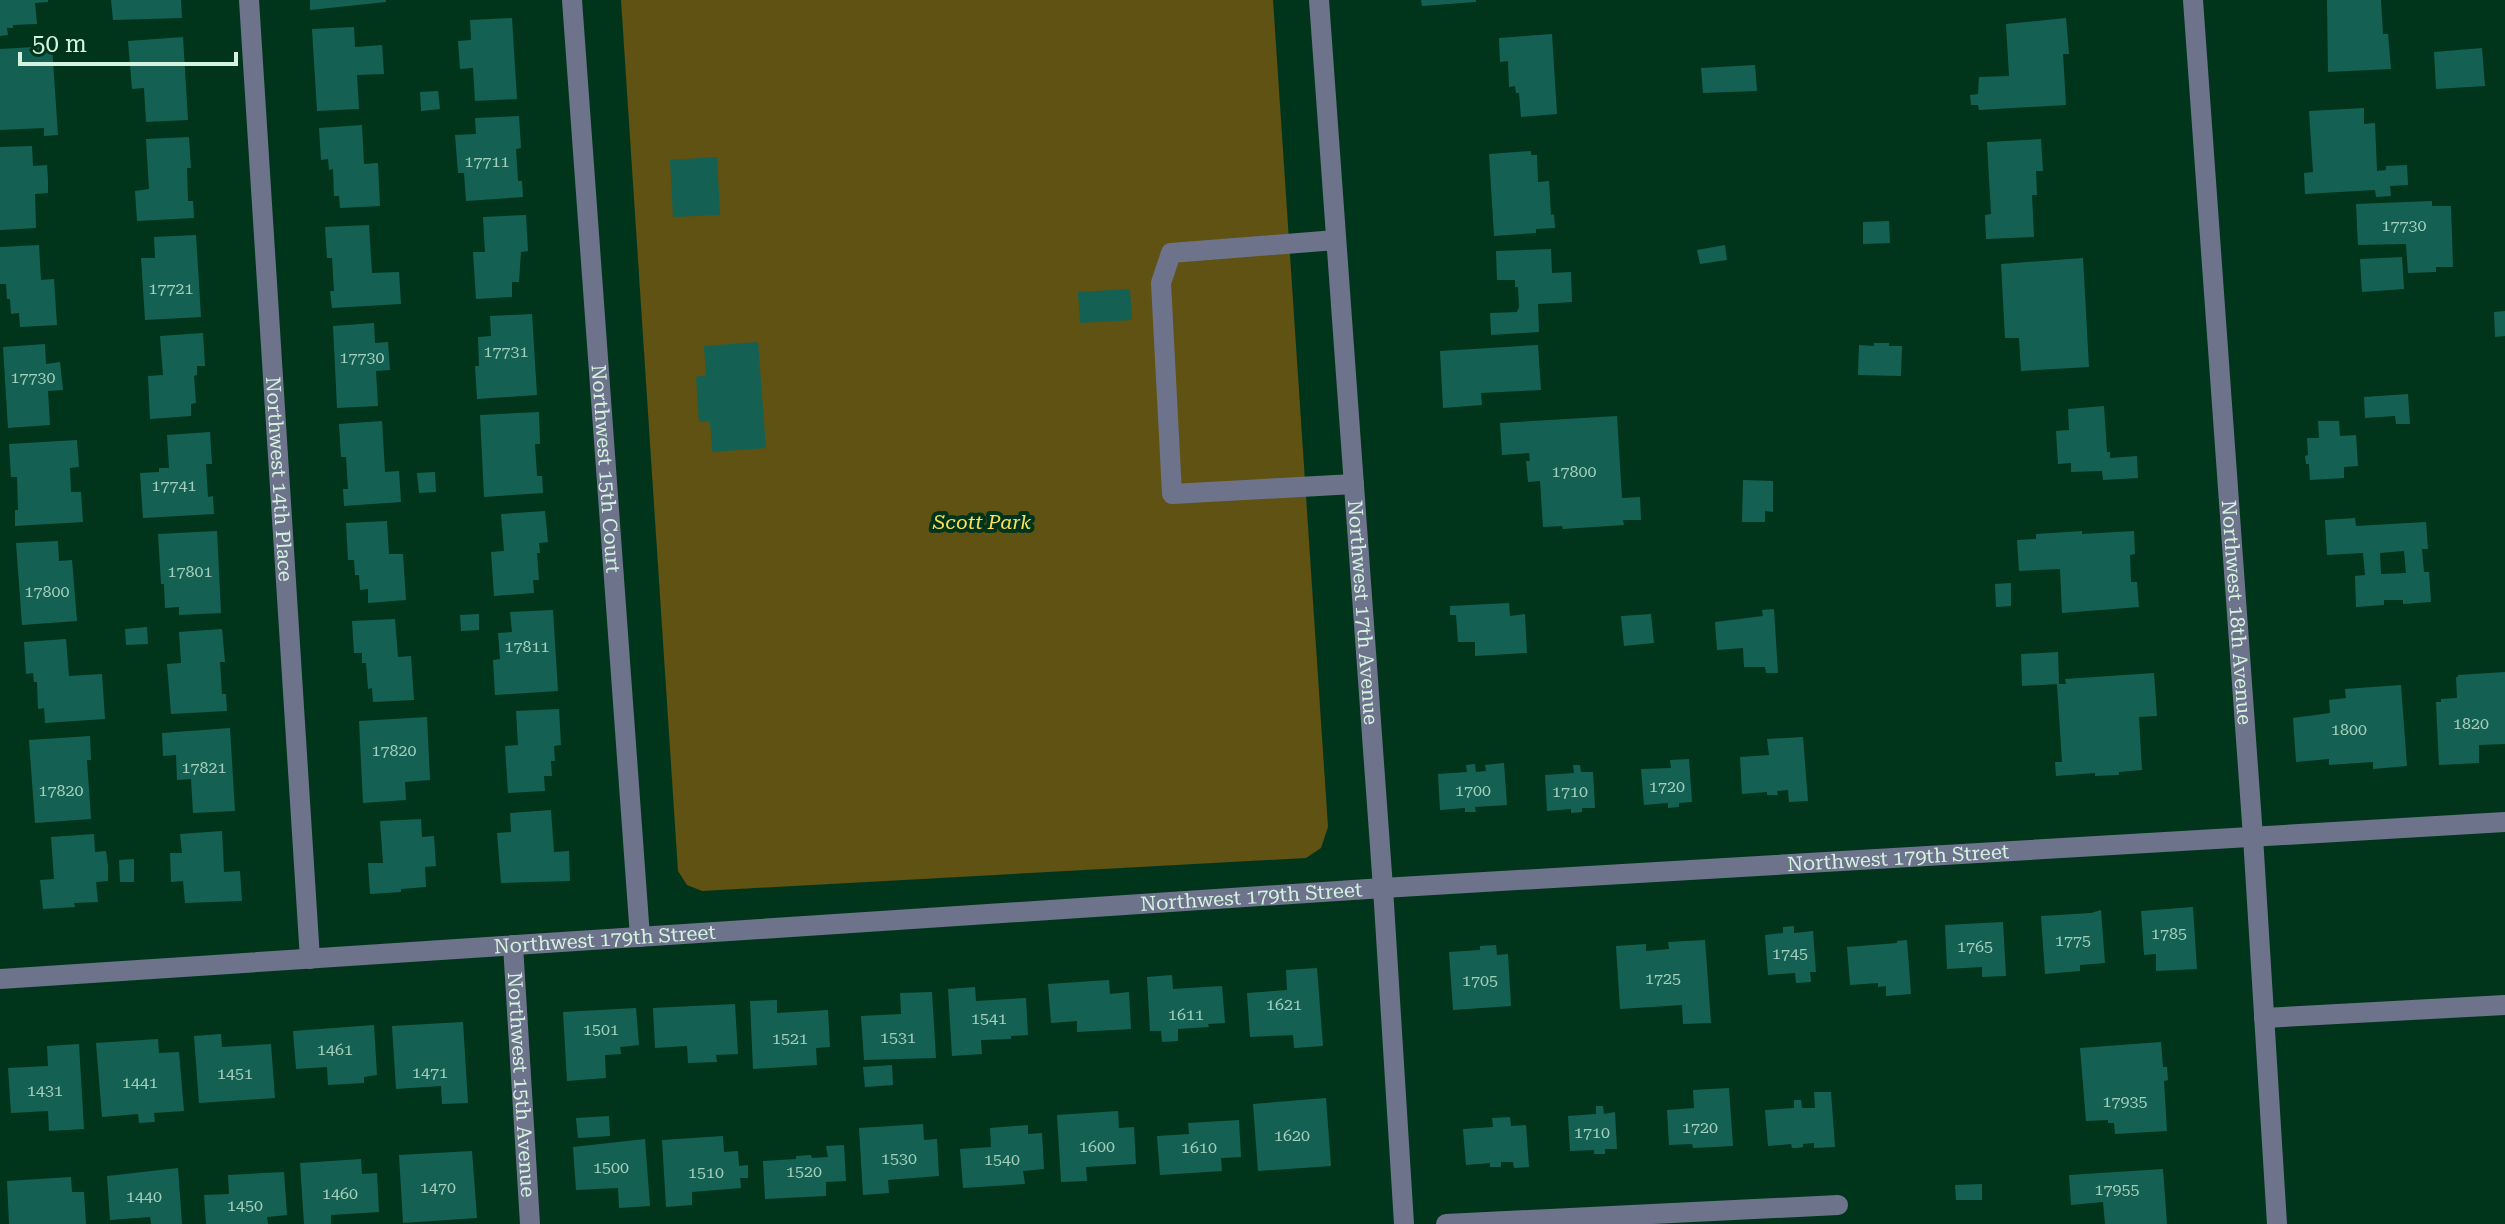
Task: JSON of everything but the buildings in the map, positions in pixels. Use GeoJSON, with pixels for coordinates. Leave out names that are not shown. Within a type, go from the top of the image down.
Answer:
{"type":"FeatureCollection","features":[{"type":"Feature","properties":{"kind":"street","name":"Northwest 14th Place"},"geometry":{"type":"LineString","coordinates":[[249,0],[310,959]]}},
{"type":"Feature","properties":{"kind":"street","name":"Northwest 15th Court"},"geometry":{"type":"LineString","coordinates":[[572,0],[640,937]]}},
{"type":"Feature","properties":{"kind":"street","name":"Northwest 17th Avenue"},"geometry":{"type":"LineString","coordinates":[[1319,0],[1404,1224]]}},
{"type":"Feature","properties":{"kind":"street","name":"Northwest 18th Avenue"},"geometry":{"type":"LineString","coordinates":[[2193,0],[2253,837],[2277,1224]]}},
{"type":"Feature","properties":{"kind":"street"},"geometry":{"type":"LineString","coordinates":[[1336,240],[1171,253],[1161,283],[1172,494],[1354,484]]}},
{"type":"Feature","properties":{"kind":"street","name":"Northwest 179th Street"},"geometry":{"type":"LineString","coordinates":[[0,979],[1383,888],[2505,822]]}},
{"type":"Feature","properties":{"kind":"street","name":"Northwest 15th Avenue"},"geometry":{"type":"LineString","coordinates":[[513,945],[530,1224]]}},
{"type":"Feature","properties":{"kind":"street"},"geometry":{"type":"LineString","coordinates":[[2264,1018],[2505,1005]]}},
{"type":"Feature","properties":{"kind":"street"},"geometry":{"type":"LineString","coordinates":[[1446,1224],[1838,1205]]}},
{"type":"Feature","properties":{"kind":"green space","name":"Scott Park"},"geometry":{"type":"Polygon","coordinates":[[[621,0],[1273,0],[1328,827],[1321,848],[1306,858],[702,891],[687,885],[678,871],[621,0]]]}}]}
